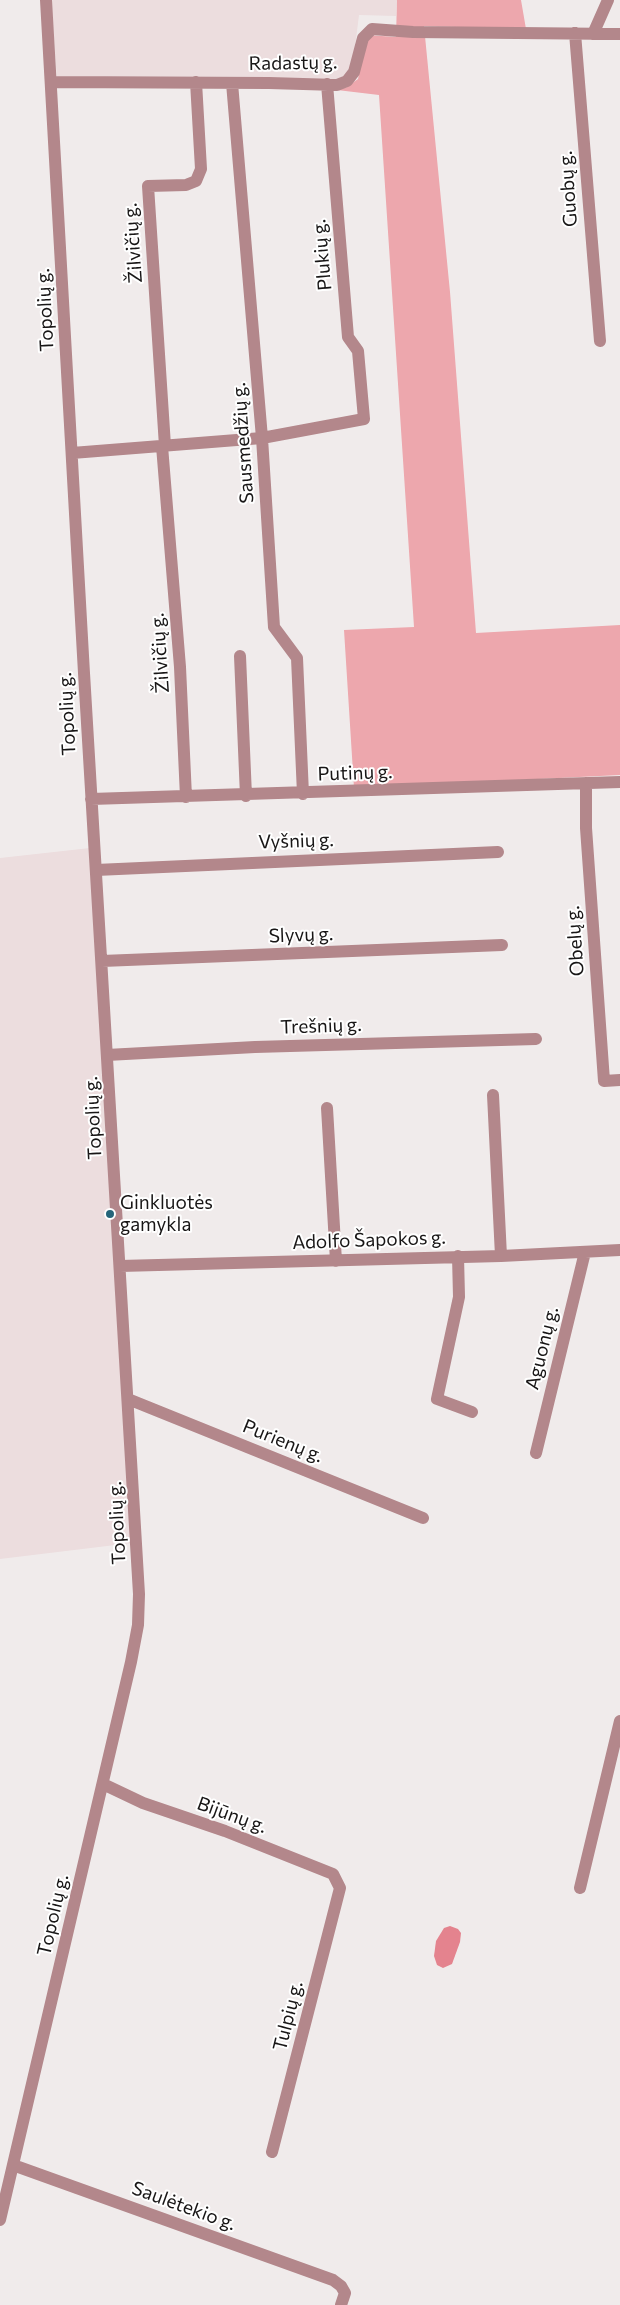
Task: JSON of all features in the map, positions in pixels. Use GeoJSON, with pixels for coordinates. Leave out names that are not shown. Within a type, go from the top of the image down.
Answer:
{"type":"FeatureCollection","features":[{"type":"Feature","properties":{"kind":"street","name":"Topolių g."},"geometry":{"type":"LineString","coordinates":[[0,2220],[103,1784],[138,1625],[138,1560],[46,0]]}},
{"type":"Feature","properties":{"kind":"street"},"geometry":{"type":"LineString","coordinates":[[593,34],[608,0]]}},
{"type":"Feature","properties":{"kind":"street","name":"Radastų g."},"geometry":{"type":"LineString","coordinates":[[51,82],[196,82],[336,85],[347,81],[354,72],[363,38],[372,29],[413,32],[620,34]]}},
{"type":"Feature","properties":{"kind":"street","name":"Guobų g."},"geometry":{"type":"LineString","coordinates":[[575,34],[600,341]]}},
{"type":"Feature","properties":{"kind":"street","name":"Žilvičių g."},"geometry":{"type":"LineString","coordinates":[[186,797],[180,667],[148,186],[186,185],[196,180],[201,169],[196,82]]}},
{"type":"Feature","properties":{"kind":"street","name":"Sausmedžių g."},"geometry":{"type":"LineString","coordinates":[[232,83],[262,438],[274,627],[297,658],[303,794]]}},
{"type":"Feature","properties":{"kind":"street","name":"Plukių g."},"geometry":{"type":"LineString","coordinates":[[262,438],[364,419],[358,351],[348,337],[327,84]]}},
{"type":"Feature","properties":{"kind":"street"},"geometry":{"type":"LineString","coordinates":[[72,453],[262,438]]}},
{"type":"Feature","properties":{"kind":"street"},"geometry":{"type":"LineString","coordinates":[[240,656],[246,796]]}},
{"type":"Feature","properties":{"kind":"street","name":"Putinų g."},"geometry":{"type":"LineString","coordinates":[[92,799],[246,796],[620,782]]}},
{"type":"Feature","properties":{"kind":"street","name":"Obelų g."},"geometry":{"type":"LineString","coordinates":[[586,783],[586,828],[604,1081],[620,1080]]}},
{"type":"Feature","properties":{"kind":"street","name":"Vyšnių g."},"geometry":{"type":"LineString","coordinates":[[96,870],[498,852]]}},
{"type":"Feature","properties":{"kind":"street","name":"Slyvų g."},"geometry":{"type":"LineString","coordinates":[[102,961],[502,945]]}},
{"type":"Feature","properties":{"kind":"street","name":"Trešnių g."},"geometry":{"type":"LineString","coordinates":[[107,1055],[255,1047],[536,1039]]}},
{"type":"Feature","properties":{"kind":"street"},"geometry":{"type":"LineString","coordinates":[[493,1095],[501,1256]]}},
{"type":"Feature","properties":{"kind":"street"},"geometry":{"type":"LineString","coordinates":[[327,1108],[336,1261]]}},
{"type":"Feature","properties":{"kind":"street","name":"Adolfo Šapokos g."},"geometry":{"type":"LineString","coordinates":[[120,1266],[501,1256],[620,1250]]}},
{"type":"Feature","properties":{"kind":"street","name":"Aguonų g."},"geometry":{"type":"LineString","coordinates":[[536,1453],[585,1252]]}},
{"type":"Feature","properties":{"kind":"street"},"geometry":{"type":"LineString","coordinates":[[458,1256],[459,1299],[437,1398],[472,1412]]}},
{"type":"Feature","properties":{"kind":"street","name":"Purienų g."},"geometry":{"type":"LineString","coordinates":[[128,1399],[423,1518]]}},
{"type":"Feature","properties":{"kind":"street"},"geometry":{"type":"LineString","coordinates":[[580,1888],[620,1721]]}},
{"type":"Feature","properties":{"kind":"street","name":"Bijūnų g."},"geometry":{"type":"LineString","coordinates":[[103,1784],[143,1803],[225,1831],[333,1874],[340,1888]]}},
{"type":"Feature","properties":{"kind":"street","name":"Tulpių g."},"geometry":{"type":"LineString","coordinates":[[272,2152],[340,1888]]}},
{"type":"Feature","properties":{"kind":"street","name":"Saulėtekio g."},"geometry":{"type":"LineString","coordinates":[[13,2165],[333,2280],[341,2286],[345,2294],[341,2305]]}},
{"type":"Feature","properties":{"kind":"shaded area"},"geometry":{"type":"Polygon","coordinates":[[[51,0],[397,0],[396,16],[359,15],[353,63],[349,72],[337,80],[57,79],[51,0]]]}},
{"type":"Feature","properties":{"kind":"shaded area"},"geometry":{"type":"Polygon","coordinates":[[[397,0],[521,0],[526,29],[424,26],[450,292],[476,633],[620,625],[620,775],[354,788],[344,630],[414,627],[379,95],[337,90],[347,87],[358,79],[367,35],[396,37],[397,0]]]}},
{"type":"Feature","properties":{"kind":"shaded area"},"geometry":{"type":"Polygon","coordinates":[[[90,848],[132,1543],[0,1559],[0,858],[90,848]]]}},
{"type":"Feature","properties":{"kind":"shaded area"},"geometry":{"type":"Polygon","coordinates":[[[450,1926],[458,1929],[461,1933],[460,1942],[452,1964],[443,1968],[437,1965],[434,1956],[436,1941],[444,1928],[450,1926]]]}},
{"type":"Feature","properties":{"kind":"place","name":"Ginkluotės gamykla"},"geometry":{"type":"Point","coordinates":[110,1214]}}]}
